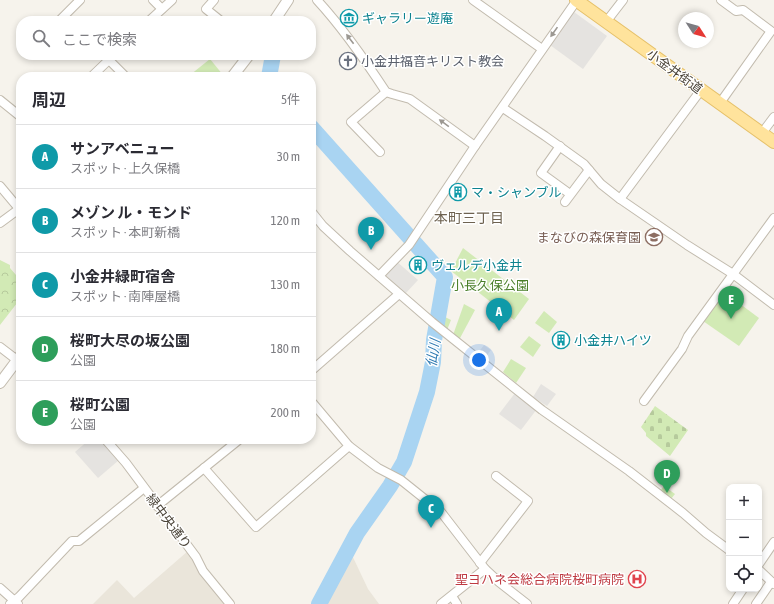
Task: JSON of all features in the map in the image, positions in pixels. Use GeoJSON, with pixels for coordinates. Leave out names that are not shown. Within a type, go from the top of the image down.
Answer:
{"type":"FeatureCollection","features":[{"type":"Feature","properties":{"kind":"main road","name":"小金井街道"},"geometry":{"type":"LineString","coordinates":[[576,0],[774,142]]}},
{"type":"Feature","properties":{"kind":"street"},"geometry":{"type":"LineString","coordinates":[[67,16],[80,0]]}},
{"type":"Feature","properties":{"kind":"street"},"geometry":{"type":"LineString","coordinates":[[153,0],[162,9]]}},
{"type":"Feature","properties":{"kind":"street"},"geometry":{"type":"LineString","coordinates":[[154,16],[172,0]]}},
{"type":"Feature","properties":{"kind":"street"},"geometry":{"type":"LineString","coordinates":[[214,0],[206,9],[215,16]]}},
{"type":"Feature","properties":{"kind":"street"},"geometry":{"type":"LineString","coordinates":[[277,16],[288,0]]}},
{"type":"Feature","properties":{"kind":"street"},"geometry":{"type":"LineString","coordinates":[[317,0],[332,16],[361,54],[386,92],[410,99],[475,146]]}},
{"type":"Feature","properties":{"kind":"street"},"geometry":{"type":"LineString","coordinates":[[473,0],[542,50]]}},
{"type":"Feature","properties":{"kind":"street"},"geometry":{"type":"LineString","coordinates":[[379,276],[416,236],[475,146],[503,108],[576,0]]}},
{"type":"Feature","properties":{"kind":"street"},"geometry":{"type":"LineString","coordinates":[[606,22],[623,0]]}},
{"type":"Feature","properties":{"kind":"street"},"geometry":{"type":"LineString","coordinates":[[720,103],[771,31],[742,10],[736,11],[721,0]]}},
{"type":"Feature","properties":{"kind":"street"},"geometry":{"type":"LineString","coordinates":[[96,72],[106,60]]}},
{"type":"Feature","properties":{"kind":"street"},"geometry":{"type":"LineString","coordinates":[[112,60],[122,72]]}},
{"type":"Feature","properties":{"kind":"street"},"geometry":{"type":"LineString","coordinates":[[236,72],[245,60]]}},
{"type":"Feature","properties":{"kind":"street"},"geometry":{"type":"LineString","coordinates":[[620,199],[701,90]]}},
{"type":"Feature","properties":{"kind":"street"},"geometry":{"type":"LineString","coordinates":[[380,152],[351,122],[386,92]]}},
{"type":"Feature","properties":{"kind":"street"},"geometry":{"type":"LineString","coordinates":[[0,100],[16,113]]}},
{"type":"Feature","properties":{"kind":"street"},"geometry":{"type":"LineString","coordinates":[[503,108],[584,164],[601,184],[620,199],[687,246],[733,274],[774,305]]}},
{"type":"Feature","properties":{"kind":"street"},"geometry":{"type":"LineString","coordinates":[[762,133],[774,117]]}},
{"type":"Feature","properties":{"kind":"street"},"geometry":{"type":"LineString","coordinates":[[560,146],[542,173],[568,198],[589,170]]}},
{"type":"Feature","properties":{"kind":"street"},"geometry":{"type":"LineString","coordinates":[[0,186],[16,205]]}},
{"type":"Feature","properties":{"kind":"street"},"geometry":{"type":"LineString","coordinates":[[0,223],[16,213]]}},
{"type":"Feature","properties":{"kind":"street"},"geometry":{"type":"LineString","coordinates":[[316,217],[323,226],[432,322],[542,410],[629,471],[726,548]]}},
{"type":"Feature","properties":{"kind":"street"},"geometry":{"type":"LineString","coordinates":[[644,401],[682,349],[688,336],[774,218]]}},
{"type":"Feature","properties":{"kind":"street"},"geometry":{"type":"LineString","coordinates":[[316,367],[399,294]]}},
{"type":"Feature","properties":{"kind":"street"},"geometry":{"type":"LineString","coordinates":[[0,347],[16,355]]}},
{"type":"Feature","properties":{"kind":"street"},"geometry":{"type":"LineString","coordinates":[[0,383],[16,361]]}},
{"type":"Feature","properties":{"kind":"street"},"geometry":{"type":"LineString","coordinates":[[316,407],[349,446],[378,468],[401,480],[441,512],[483,566],[498,582],[527,604]]}},
{"type":"Feature","properties":{"kind":"street","name":"緑中央通り"},"geometry":{"type":"LineString","coordinates":[[109,444],[126,463],[196,557],[203,571],[230,604]]}},
{"type":"Feature","properties":{"kind":"street"},"geometry":{"type":"LineString","coordinates":[[157,506],[234,444]]}},
{"type":"Feature","properties":{"kind":"street"},"geometry":{"type":"LineString","coordinates":[[204,468],[256,528],[349,446]]}},
{"type":"Feature","properties":{"kind":"street"},"geometry":{"type":"LineString","coordinates":[[441,604],[452,596],[483,566],[528,501],[496,476]]}},
{"type":"Feature","properties":{"kind":"street"},"geometry":{"type":"LineString","coordinates":[[0,588],[14,603],[72,542],[79,541],[144,488]]}},
{"type":"Feature","properties":{"kind":"street"},"geometry":{"type":"LineString","coordinates":[[762,560],[774,542]]}},
{"type":"Feature","properties":{"kind":"street"},"geometry":{"type":"LineString","coordinates":[[756,604],[773,583],[762,573]]}},
{"type":"Feature","properties":{"kind":"street"},"geometry":{"type":"LineString","coordinates":[[733,604],[741,592]]}},
{"type":"Feature","properties":{"kind":"street"},"geometry":{"type":"LineString","coordinates":[[452,596],[457,604]]}},
{"type":"Feature","properties":{"kind":"shaded area"},"geometry":{"type":"Polygon","coordinates":[[[574,12],[607,36],[583,69],[550,45],[574,12]]]}},
{"type":"Feature","properties":{"kind":"shaded area"},"geometry":{"type":"Polygon","coordinates":[[[396,261],[418,280],[405,294],[384,275],[396,261]]]}},
{"type":"Feature","properties":{"kind":"shaded area"},"geometry":{"type":"Polygon","coordinates":[[[484,345],[491,350],[485,358],[478,353],[484,345]]]}},
{"type":"Feature","properties":{"kind":"shaded area"},"geometry":{"type":"Polygon","coordinates":[[[541,384],[556,394],[547,406],[533,397],[541,384]]]}},
{"type":"Feature","properties":{"kind":"shaded area"},"geometry":{"type":"Polygon","coordinates":[[[515,393],[537,409],[521,430],[499,414],[515,393]]]}},
{"type":"Feature","properties":{"kind":"shaded area"},"geometry":{"type":"Polygon","coordinates":[[[84,444],[105,444],[119,460],[98,478],[75,452],[84,444]]]}},
{"type":"Feature","properties":{"kind":"shaded area"},"geometry":{"type":"Polygon","coordinates":[[[188,551],[198,566],[201,575],[224,604],[93,604],[117,580],[134,598],[188,551]]]}},
{"type":"Feature","properties":{"kind":"shaded area"},"geometry":{"type":"Polygon","coordinates":[[[350,551],[368,589],[379,604],[323,604],[350,551]]]}},
{"type":"Feature","properties":{"kind":"green space"},"geometry":{"type":"Polygon","coordinates":[[[211,60],[221,72],[194,72],[211,60]]]}},
{"type":"Feature","properties":{"kind":"green space","name":"小長久保公園"},"geometry":{"type":"Polygon","coordinates":[[[463,248],[529,299],[514,320],[451,271],[463,248]]]}},
{"type":"Feature","properties":{"kind":"green space"},"geometry":{"type":"Polygon","coordinates":[[[0,260],[10,265],[10,268],[16,275],[16,304],[0,325],[0,260]]]}},
{"type":"Feature","properties":{"kind":"green space"},"geometry":{"type":"Polygon","coordinates":[[[724,292],[759,318],[739,346],[703,321],[724,292]]]}},
{"type":"Feature","properties":{"kind":"green space"},"geometry":{"type":"Polygon","coordinates":[[[464,304],[475,310],[459,340],[453,335],[464,304]]]}},
{"type":"Feature","properties":{"kind":"green space"},"geometry":{"type":"Polygon","coordinates":[[[544,311],[557,322],[549,333],[535,323],[544,311]]]}},
{"type":"Feature","properties":{"kind":"green space"},"geometry":{"type":"Polygon","coordinates":[[[443,316],[451,320],[447,330],[440,324],[443,316]]]}},
{"type":"Feature","properties":{"kind":"green space"},"geometry":{"type":"Polygon","coordinates":[[[529,336],[541,345],[533,357],[520,347],[529,336]]]}},
{"type":"Feature","properties":{"kind":"green space"},"geometry":{"type":"Polygon","coordinates":[[[511,359],[526,368],[516,383],[503,372],[511,359]]]}},
{"type":"Feature","properties":{"kind":"green space"},"geometry":{"type":"Polygon","coordinates":[[[655,406],[688,430],[670,456],[646,436],[646,433],[641,427],[655,406]]]}},
{"type":"Feature","properties":{"kind":"green space"},"geometry":{"type":"Polygon","coordinates":[[[664,486],[675,494],[671,499],[660,491],[664,486]]]}},
{"type":"Feature","properties":{"kind":"waterway","name":"仙川"},"geometry":{"type":"LineString","coordinates":[[270,72],[272,60]]}},
{"type":"Feature","properties":{"kind":"waterway","name":"仙川"},"geometry":{"type":"LineString","coordinates":[[316,133],[445,277],[434,340],[433,362],[427,392],[404,462],[390,486],[357,533],[319,604]]}},
{"type":"Feature","properties":{"kind":"place","name":"ギャラリー遊庵"},"geometry":{"type":"Point","coordinates":[349,18]}},
{"type":"Feature","properties":{"kind":"place","name":"小金井福音キリスト教会"},"geometry":{"type":"Point","coordinates":[348,61]}},
{"type":"Feature","properties":{"kind":"place","name":"マ・シャンブル"},"geometry":{"type":"Point","coordinates":[458,192]}},
{"type":"Feature","properties":{"kind":"place","name":"まなびの森保育園"},"geometry":{"type":"Point","coordinates":[654,237]}},
{"type":"Feature","properties":{"kind":"place","name":"メゾン ル・モンド"},"geometry":{"type":"Point","coordinates":[371,250]}},
{"type":"Feature","properties":{"kind":"place","name":"ヴェルデ小金井"},"geometry":{"type":"Point","coordinates":[418,265]}},
{"type":"Feature","properties":{"kind":"place","name":"桜町公園"},"geometry":{"type":"Point","coordinates":[731,319]}},
{"type":"Feature","properties":{"kind":"place","name":"サンアベニュー"},"geometry":{"type":"Point","coordinates":[499,331]}},
{"type":"Feature","properties":{"kind":"place","name":"小金井ハイツ"},"geometry":{"type":"Point","coordinates":[561,340]}},
{"type":"Feature","properties":{"kind":"place","name":"桜町大尽の坂公園"},"geometry":{"type":"Point","coordinates":[667,493]}},
{"type":"Feature","properties":{"kind":"place","name":"小金井緑町宿舎"},"geometry":{"type":"Point","coordinates":[431,528]}},
{"type":"Feature","properties":{"kind":"place","name":"聖ヨハネ会総合病院桜町病院"},"geometry":{"type":"Point","coordinates":[637,579]}},
{"type":"Feature","properties":{"kind":"district","name":"本町三丁目"},"geometry":{"type":"Point","coordinates":[469,218]}}]}
